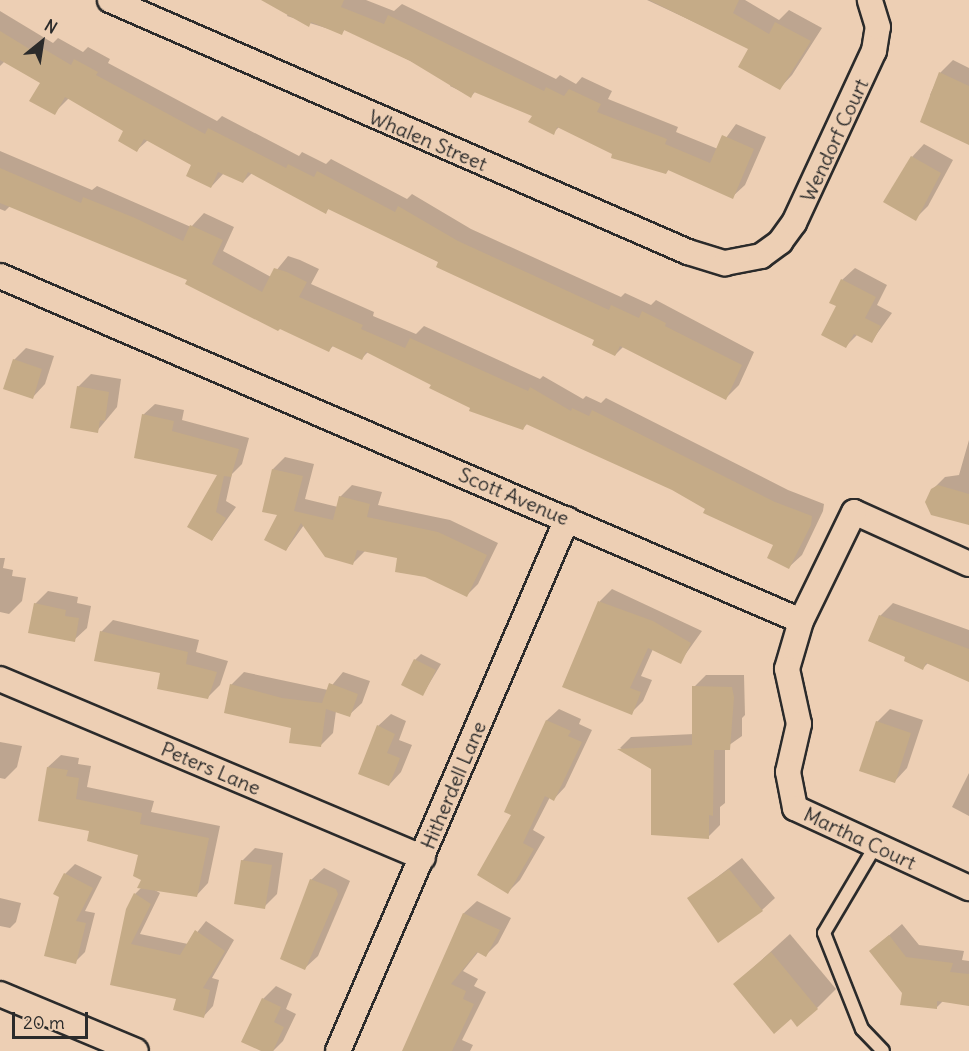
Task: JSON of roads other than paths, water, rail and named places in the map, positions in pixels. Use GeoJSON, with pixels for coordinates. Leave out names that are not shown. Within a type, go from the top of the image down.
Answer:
{"type":"FeatureCollection","features":[{"type":"Feature","properties":{"kind":"street","name":"Whalen Street"},"geometry":{"type":"LineString","coordinates":[[110,0],[688,252],[725,263],[751,260]]}},
{"type":"Feature","properties":{"kind":"street","name":"Wendorf Court"},"geometry":{"type":"LineString","coordinates":[[751,260],[780,242],[794,223],[870,62],[878,27],[870,0]]}},
{"type":"Feature","properties":{"kind":"street","name":"Scott Avenue"},"geometry":{"type":"LineString","coordinates":[[0,276],[801,621]]}},
{"type":"Feature","properties":{"kind":"street"},"geometry":{"type":"LineString","coordinates":[[801,621],[854,512],[969,564]]}},
{"type":"Feature","properties":{"kind":"street","name":"Hitherdell Lane"},"geometry":{"type":"LineString","coordinates":[[338,1051],[567,519]]}},
{"type":"Feature","properties":{"kind":"street","name":"Martha Court"},"geometry":{"type":"LineString","coordinates":[[801,621],[787,669],[799,724],[788,772],[795,808],[969,888]]}},
{"type":"Feature","properties":{"kind":"street","name":"Peters Lane"},"geometry":{"type":"LineString","coordinates":[[0,679],[423,858]]}},
{"type":"Feature","properties":{"kind":"street"},"geometry":{"type":"LineString","coordinates":[[0,994],[136,1051]]}},
{"type":"Feature","properties":{"kind":"lane"},"geometry":{"type":"LineString","coordinates":[[876,846],[824,933],[861,1029],[883,1051]]}}]}
